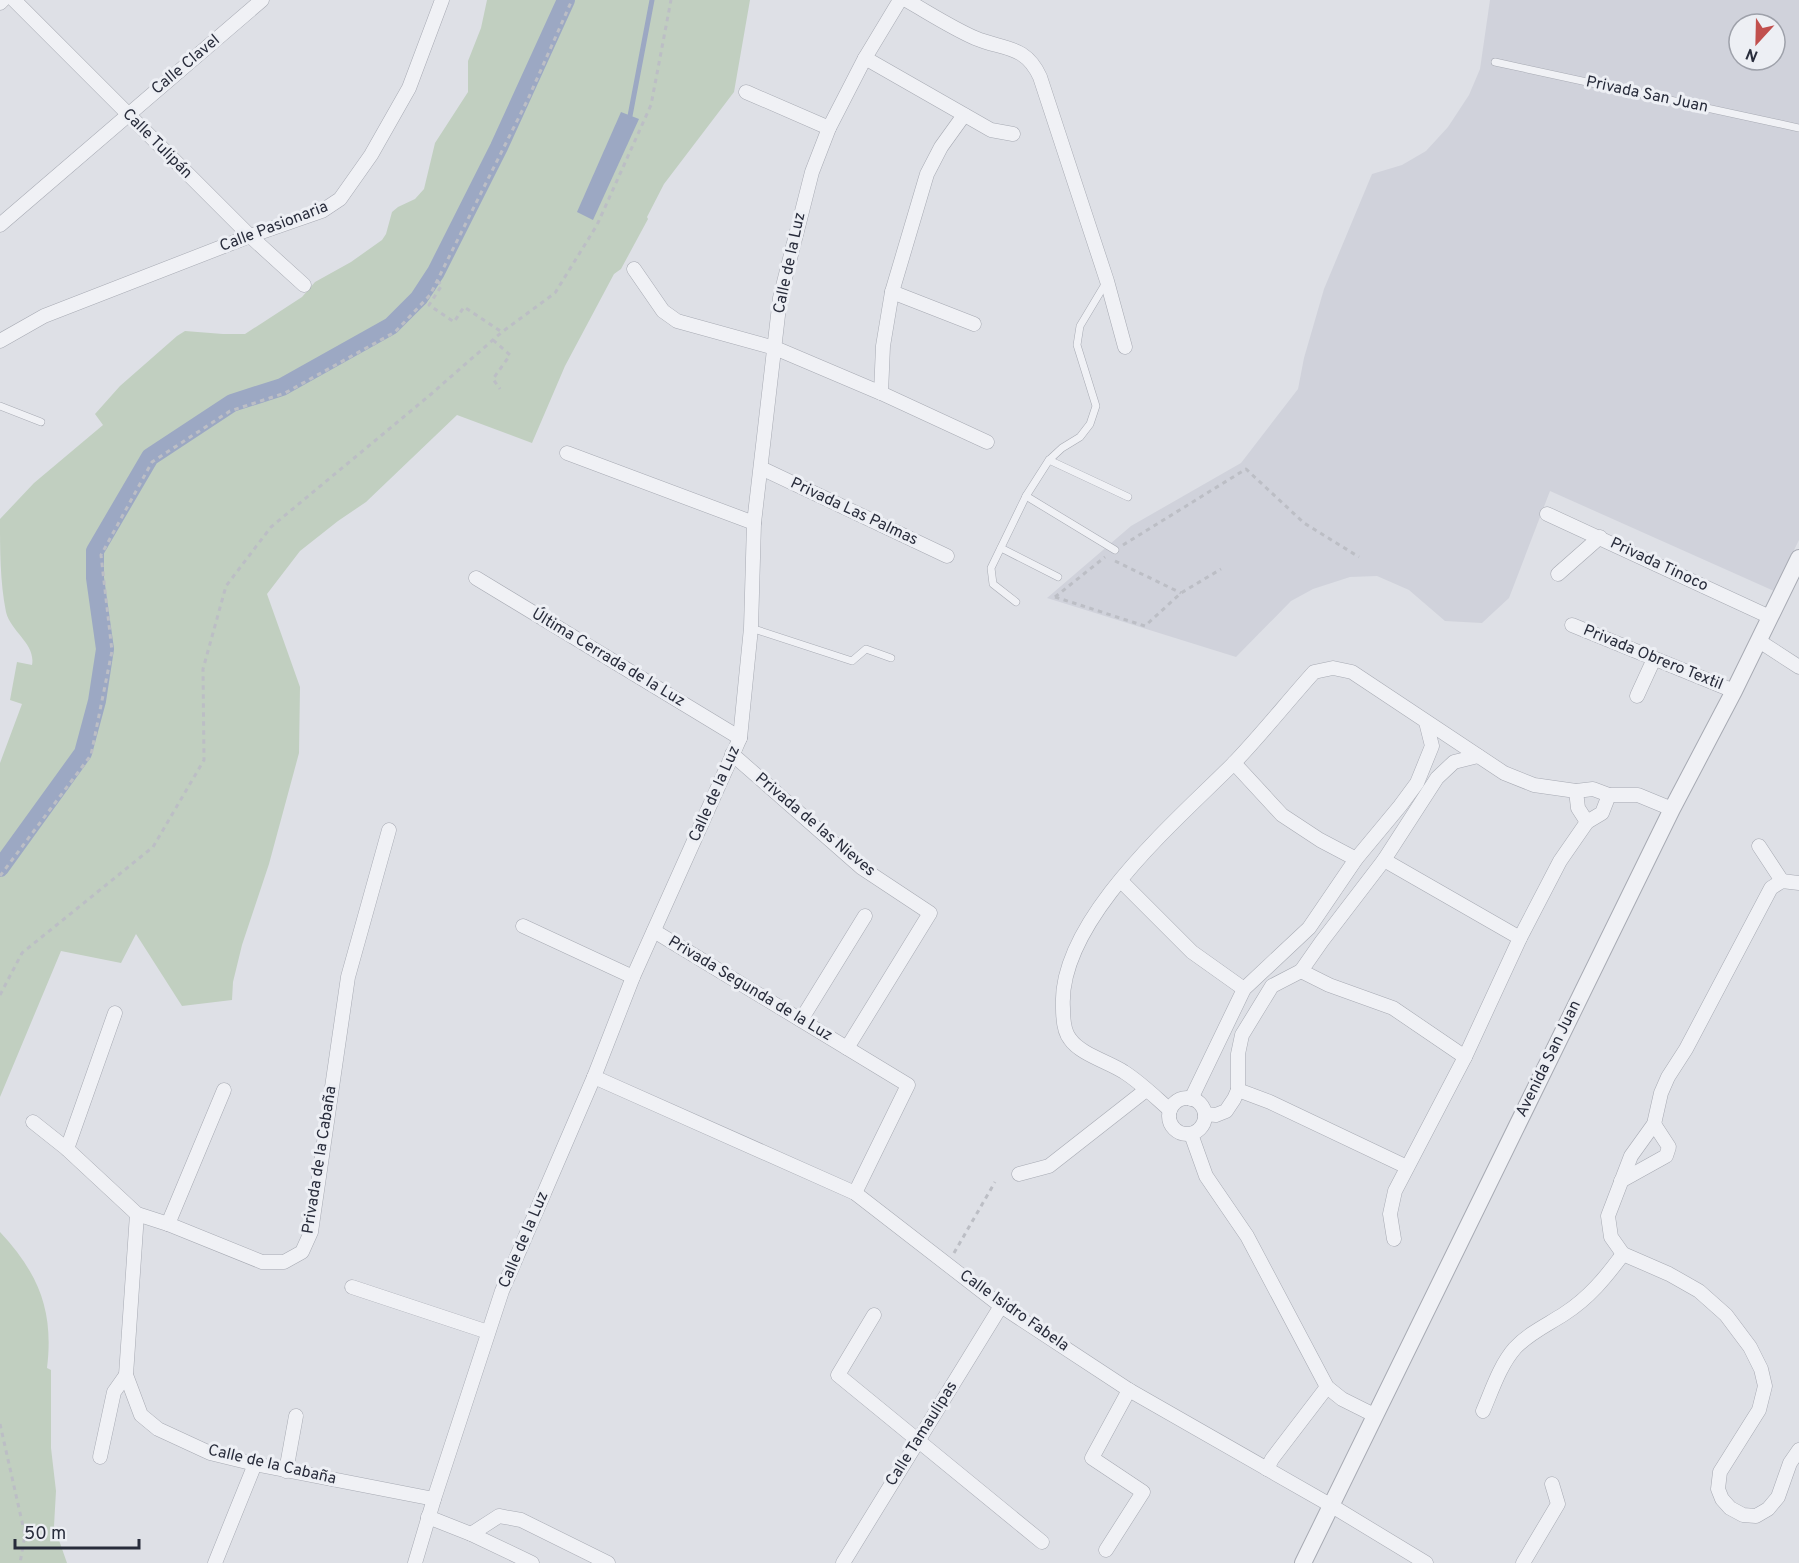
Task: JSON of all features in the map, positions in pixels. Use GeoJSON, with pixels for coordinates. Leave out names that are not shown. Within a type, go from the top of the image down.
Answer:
{"type":"FeatureCollection","features":[{"type":"Feature","properties":{"kind":"street"},"geometry":{"type":"LineString","coordinates":[[0,3],[3,0]]}},
{"type":"Feature","properties":{"kind":"street","name":"Calle Tulipán"},"geometry":{"type":"LineString","coordinates":[[14,0],[250,236],[304,285]]}},
{"type":"Feature","properties":{"kind":"street","name":"Calle Clavel"},"geometry":{"type":"LineString","coordinates":[[0,225],[262,0]]}},
{"type":"Feature","properties":{"kind":"street","name":"Calle Pasionaria"},"geometry":{"type":"LineString","coordinates":[[0,341],[44,316],[250,236],[322,211],[340,199],[371,155],[409,88],[442,0]]}},
{"type":"Feature","properties":{"kind":"street","name":"Calle de la Luz"},"geometry":{"type":"LineString","coordinates":[[415,1563],[502,1291],[594,1077],[633,977],[740,738],[751,628],[754,523],[780,298],[812,172],[829,128],[865,58],[900,0]]}},
{"type":"Feature","properties":{"kind":"street"},"geometry":{"type":"LineString","coordinates":[[906,0],[976,39],[1017,51],[1034,63],[1107,281],[1125,346]]}},
{"type":"Feature","properties":{"kind":"street"},"geometry":{"type":"LineString","coordinates":[[865,58],[991,130],[1013,134]]}},
{"type":"Feature","properties":{"kind":"street"},"geometry":{"type":"LineString","coordinates":[[746,92],[829,128]]}},
{"type":"Feature","properties":{"kind":"street"},"geometry":{"type":"LineString","coordinates":[[881,393],[883,346],[892,292],[927,174],[941,147],[964,116]]}},
{"type":"Feature","properties":{"kind":"street"},"geometry":{"type":"LineString","coordinates":[[634,269],[663,311],[677,321],[775,348],[881,393],[987,442]]}},
{"type":"Feature","properties":{"kind":"street"},"geometry":{"type":"LineString","coordinates":[[892,292],[974,324]]}},
{"type":"Feature","properties":{"kind":"street"},"geometry":{"type":"LineString","coordinates":[[567,453],[754,523]]}},
{"type":"Feature","properties":{"kind":"street","name":"Privada Las Palmas"},"geometry":{"type":"LineString","coordinates":[[761,468],[947,556]]}},
{"type":"Feature","properties":{"kind":"street","name":"Privada Tinoco"},"geometry":{"type":"LineString","coordinates":[[1547,514],[1770,617]]}},
{"type":"Feature","properties":{"kind":"street"},"geometry":{"type":"LineString","coordinates":[[1558,574],[1600,537]]}},
{"type":"Feature","properties":{"kind":"street","name":"Avenida San Juan"},"geometry":{"type":"LineString","coordinates":[[1303,1563],[1672,809],[1734,691],[1799,558]]}},
{"type":"Feature","properties":{"kind":"street","name":"Última Cerrada de la Luz"},"geometry":{"type":"LineString","coordinates":[[476,578],[740,738]]}},
{"type":"Feature","properties":{"kind":"street","name":"Privada Obrero Textil"},"geometry":{"type":"LineString","coordinates":[[1572,625],[1734,691]]}},
{"type":"Feature","properties":{"kind":"street"},"geometry":{"type":"LineString","coordinates":[[1759,641],[1799,666]]}},
{"type":"Feature","properties":{"kind":"street"},"geometry":{"type":"LineString","coordinates":[[1637,696],[1654,659]]}},
{"type":"Feature","properties":{"kind":"street"},"geometry":{"type":"LineString","coordinates":[[1170,1110],[1125,1073],[1080,1049],[1069,1039],[1064,1020],[1062,995],[1069,962],[1105,899],[1156,839],[1234,763],[1314,672],[1334,668],[1352,672],[1504,773],[1534,785],[1576,791],[1593,789],[1608,795],[1638,795],[1672,809]]}},
{"type":"Feature","properties":{"kind":"street"},"geometry":{"type":"LineString","coordinates":[[1191,1099],[1244,988],[1309,928],[1356,859],[1417,783],[1432,746],[1426,722]]}},
{"type":"Feature","properties":{"kind":"street","name":"Privada de las Nieves"},"geometry":{"type":"LineString","coordinates":[[732,754],[862,868],[930,913]]}},
{"type":"Feature","properties":{"kind":"street"},"geometry":{"type":"LineString","coordinates":[[1205,1114],[1216,1115],[1226,1111],[1238,1090],[1238,1054],[1242,1035],[1272,986],[1301,971],[1384,860],[1437,778],[1454,762],[1478,756]]}},
{"type":"Feature","properties":{"kind":"street"},"geometry":{"type":"LineString","coordinates":[[1234,763],[1282,815],[1320,840],[1356,859]]}},
{"type":"Feature","properties":{"kind":"street"},"geometry":{"type":"LineString","coordinates":[[1576,791],[1578,807],[1587,822]]}},
{"type":"Feature","properties":{"kind":"street"},"geometry":{"type":"LineString","coordinates":[[1394,1239],[1390,1214],[1395,1191],[1465,1057],[1520,938],[1560,861],[1587,822],[1602,813],[1608,795]]}},
{"type":"Feature","properties":{"kind":"street","name":"Privada de la Cabaña"},"geometry":{"type":"LineString","coordinates":[[33,1122],[67,1149],[137,1214],[262,1262],[284,1262],[302,1252],[311,1232],[348,977],[389,830]]}},
{"type":"Feature","properties":{"kind":"street"},"geometry":{"type":"LineString","coordinates":[[1759,846],[1782,880]]}},
{"type":"Feature","properties":{"kind":"street"},"geometry":{"type":"LineString","coordinates":[[1384,860],[1520,938]]}},
{"type":"Feature","properties":{"kind":"street"},"geometry":{"type":"LineString","coordinates":[[1799,882],[1782,880],[1771,888],[1686,1050],[1668,1077],[1661,1093],[1654,1124],[1631,1156],[1608,1216],[1611,1237],[1623,1254],[1669,1274],[1699,1291],[1726,1315],[1750,1347],[1761,1369],[1765,1386],[1759,1410],[1720,1472],[1718,1489],[1722,1499],[1730,1508],[1743,1515],[1756,1516],[1768,1509],[1778,1497],[1790,1463],[1799,1450]]}},
{"type":"Feature","properties":{"kind":"street"},"geometry":{"type":"LineString","coordinates":[[1121,881],[1192,952],[1244,988]]}},
{"type":"Feature","properties":{"kind":"street","name":"Privada Segunda de la Luz"},"geometry":{"type":"LineString","coordinates":[[847,1048],[930,913]]}},
{"type":"Feature","properties":{"kind":"street"},"geometry":{"type":"LineString","coordinates":[[801,1020],[865,916]]}},
{"type":"Feature","properties":{"kind":"street"},"geometry":{"type":"LineString","coordinates":[[523,926],[633,977]]}},
{"type":"Feature","properties":{"kind":"street","name":"Privada Segunda de la Luz"},"geometry":{"type":"LineString","coordinates":[[654,931],[908,1085],[855,1193]]}},
{"type":"Feature","properties":{"kind":"street"},"geometry":{"type":"LineString","coordinates":[[1301,971],[1329,985],[1393,1008],[1465,1057]]}},
{"type":"Feature","properties":{"kind":"street"},"geometry":{"type":"LineString","coordinates":[[67,1149],[115,1013]]}},
{"type":"Feature","properties":{"kind":"street","name":"Calle Isidro Fabela"},"geometry":{"type":"LineString","coordinates":[[594,1077],[855,1193],[1001,1306],[1129,1390],[1332,1506],[1426,1563]]}},
{"type":"Feature","properties":{"kind":"street"},"geometry":{"type":"LineString","coordinates":[[168,1224],[224,1090]]}},
{"type":"Feature","properties":{"kind":"street"},"geometry":{"type":"LineString","coordinates":[[1019,1174],[1049,1166],[1146,1090]]}},
{"type":"Feature","properties":{"kind":"street"},"geometry":{"type":"LineString","coordinates":[[1238,1090],[1270,1102],[1407,1167]]}},
{"type":"Feature","properties":{"kind":"street"},"geometry":{"type":"LineString","coordinates":[[1191,1099],[1198,1102],[1205,1114],[1202,1127],[1191,1134],[1177,1132],[1169,1120],[1170,1110],[1178,1101],[1191,1099]]}},
{"type":"Feature","properties":{"kind":"street"},"geometry":{"type":"LineString","coordinates":[[1621,1181],[1666,1156],[1669,1148],[1654,1124]]}},
{"type":"Feature","properties":{"kind":"street"},"geometry":{"type":"LineString","coordinates":[[1191,1134],[1206,1176],[1247,1236],[1327,1387],[1342,1399],[1374,1415]]}},
{"type":"Feature","properties":{"kind":"street","name":"Calle de la Cabaña"},"geometry":{"type":"LineString","coordinates":[[137,1214],[126,1375],[141,1415],[158,1429],[210,1453],[286,1471],[434,1499]]}},
{"type":"Feature","properties":{"kind":"street"},"geometry":{"type":"LineString","coordinates":[[1483,1411],[1500,1372],[1514,1349],[1532,1333],[1586,1298],[1604,1280],[1623,1254]]}},
{"type":"Feature","properties":{"kind":"street"},"geometry":{"type":"LineString","coordinates":[[352,1287],[488,1332]]}},
{"type":"Feature","properties":{"kind":"street","name":"Calle Tamaulipas"},"geometry":{"type":"LineString","coordinates":[[843,1563],[1001,1306]]}},
{"type":"Feature","properties":{"kind":"street"},"geometry":{"type":"LineString","coordinates":[[874,1315],[838,1375],[1042,1542]]}},
{"type":"Feature","properties":{"kind":"street"},"geometry":{"type":"LineString","coordinates":[[100,1457],[114,1392],[126,1375]]}},
{"type":"Feature","properties":{"kind":"street"},"geometry":{"type":"LineString","coordinates":[[1267,1469],[1327,1387]]}},
{"type":"Feature","properties":{"kind":"street"},"geometry":{"type":"LineString","coordinates":[[1106,1550],[1143,1492],[1092,1458],[1129,1390]]}},
{"type":"Feature","properties":{"kind":"street"},"geometry":{"type":"LineString","coordinates":[[286,1471],[296,1416]]}},
{"type":"Feature","properties":{"kind":"street"},"geometry":{"type":"LineString","coordinates":[[215,1563],[255,1464]]}},
{"type":"Feature","properties":{"kind":"street"},"geometry":{"type":"LineString","coordinates":[[1522,1563],[1558,1504],[1552,1484]]}},
{"type":"Feature","properties":{"kind":"street"},"geometry":{"type":"LineString","coordinates":[[471,1534],[499,1516],[521,1520],[608,1563]]}},
{"type":"Feature","properties":{"kind":"street"},"geometry":{"type":"LineString","coordinates":[[428,1517],[471,1534],[532,1563]]}},
{"type":"Feature","properties":{"kind":"lane","name":"Privada San Juan"},"geometry":{"type":"LineString","coordinates":[[1495,62],[1799,128]]}},
{"type":"Feature","properties":{"kind":"lane"},"geometry":{"type":"LineString","coordinates":[[1016,602],[993,584],[991,568],[1026,496],[1049,460],[1062,448],[1080,437],[1090,424],[1096,406],[1077,345],[1080,326],[1107,281]]}},
{"type":"Feature","properties":{"kind":"lane"},"geometry":{"type":"LineString","coordinates":[[0,405],[41,422]]}},
{"type":"Feature","properties":{"kind":"lane"},"geometry":{"type":"LineString","coordinates":[[1049,460],[1128,497]]}},
{"type":"Feature","properties":{"kind":"lane"},"geometry":{"type":"LineString","coordinates":[[1026,496],[1115,550]]}},
{"type":"Feature","properties":{"kind":"lane"},"geometry":{"type":"LineString","coordinates":[[1001,548],[1059,576]]}},
{"type":"Feature","properties":{"kind":"lane"},"geometry":{"type":"LineString","coordinates":[[751,628],[852,661],[866,649],[891,657]]}},
{"type":"Feature","properties":{"kind":"path"},"geometry":{"type":"LineString","coordinates":[[0,876],[91,755],[112,651],[101,555],[152,462],[230,411],[285,393],[395,332],[430,295],[528,99],[572,0]]}},
{"type":"Feature","properties":{"kind":"path"},"geometry":{"type":"LineString","coordinates":[[0,995],[22,953],[153,847],[204,760],[203,669],[226,586],[264,535],[501,332],[555,293],[597,225],[651,105],[671,0]]}},
{"type":"Feature","properties":{"kind":"path"},"geometry":{"type":"LineString","coordinates":[[437,281],[442,285],[429,305],[454,322],[464,307],[501,332]]}},
{"type":"Feature","properties":{"kind":"path"},"geometry":{"type":"LineString","coordinates":[[493,340],[510,355],[493,379],[500,389]]}},
{"type":"Feature","properties":{"kind":"path"},"geometry":{"type":"LineString","coordinates":[[1115,550],[1246,469],[1304,523],[1359,557]]}},
{"type":"Feature","properties":{"kind":"path"},"geometry":{"type":"LineString","coordinates":[[1181,593],[1106,556],[1055,597],[1145,626],[1181,593],[1221,569]]}},
{"type":"Feature","properties":{"kind":"path"},"geometry":{"type":"LineString","coordinates":[[948,1264],[995,1182]]}},
{"type":"Feature","properties":{"kind":"path"},"geometry":{"type":"LineString","coordinates":[[0,1424],[25,1535],[20,1563]]}},
{"type":"Feature","properties":{"kind":"shaded area"},"geometry":{"type":"Polygon","coordinates":[[[1490,0],[1799,0],[1799,540],[1774,591],[1550,491],[1509,598],[1482,623],[1445,621],[1409,590],[1377,576],[1350,577],[1313,589],[1291,601],[1236,657],[1047,598],[1131,526],[1241,463],[1298,389],[1304,358],[1324,289],[1372,174],[1402,165],[1426,151],[1448,127],[1469,95],[1480,69],[1490,0]]]}},
{"type":"Feature","properties":{"kind":"green space"},"geometry":{"type":"Polygon","coordinates":[[[487,0],[750,0],[734,92],[664,184],[621,269],[614,274],[565,366],[532,443],[457,415],[366,502],[300,551],[267,594],[300,687],[299,753],[269,864],[242,945],[233,982],[232,1000],[182,1006],[136,934],[121,963],[61,951],[0,1097],[0,763],[22,704],[10,700],[17,662],[32,665],[32,658],[27,644],[13,626],[6,612],[1,577],[0,519],[34,483],[103,425],[95,414],[120,386],[177,336],[185,331],[245,334],[302,297],[315,282],[351,262],[382,240],[392,212],[415,199],[424,189],[435,143],[468,92],[468,61],[481,28],[487,0]]]}},
{"type":"Feature","properties":{"kind":"green space"},"geometry":{"type":"Polygon","coordinates":[[[0,1232],[34,1278],[45,1311],[49,1348],[47,1368],[51,1370],[51,1448],[56,1491],[54,1526],[67,1563],[0,1563],[0,1232]]]}},
{"type":"Feature","properties":{"kind":"water"},"geometry":{"type":"Polygon","coordinates":[[[621,112],[639,119],[593,220],[577,212],[621,112]]]}},
{"type":"Feature","properties":{"kind":"waterway"},"geometry":{"type":"LineString","coordinates":[[0,868],[83,753],[97,701],[105,649],[95,578],[95,551],[150,457],[232,403],[282,387],[391,326],[419,298],[436,272],[499,147],[566,0]]}},
{"type":"Feature","properties":{"kind":"waterway"},"geometry":{"type":"LineString","coordinates":[[630,116],[652,0]]}}]}
